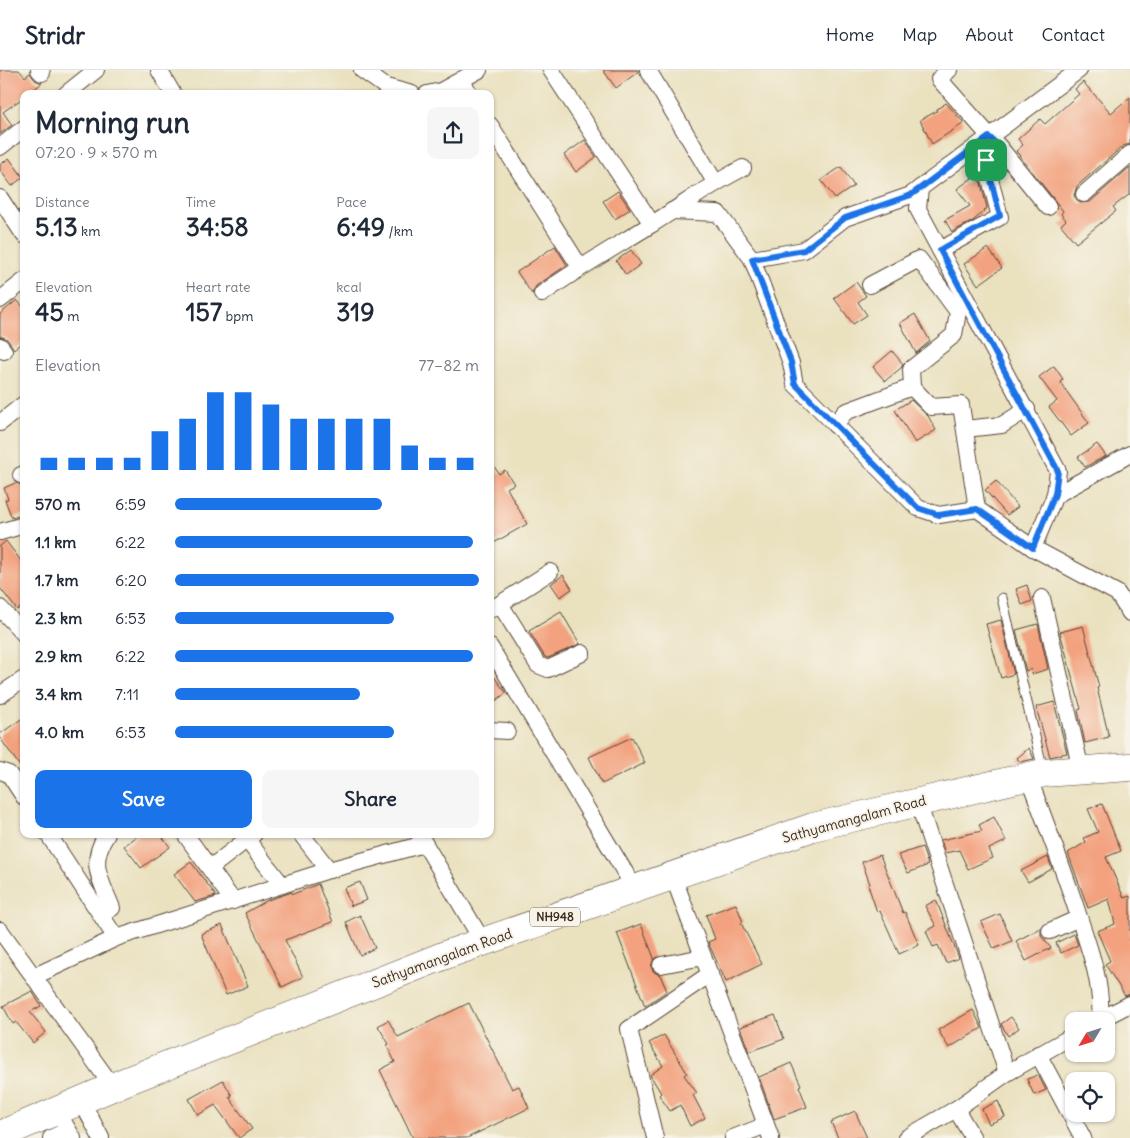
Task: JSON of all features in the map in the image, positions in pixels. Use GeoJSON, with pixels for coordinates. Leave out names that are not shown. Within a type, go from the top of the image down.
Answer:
{"type":"FeatureCollection","features":[{"type":"Feature","properties":{"kind":"highway","name":"Sathyamangalam Road"},"geometry":{"type":"LineString","coordinates":[[0,1135],[70,1120],[113,1087],[483,942],[813,827],[1036,775],[1130,767]]}},
{"type":"Feature","properties":{"kind":"street"},"geometry":{"type":"LineString","coordinates":[[71,90],[96,70]]}},
{"type":"Feature","properties":{"kind":"street"},"geometry":{"type":"LineString","coordinates":[[159,70],[171,90]]}},
{"type":"Feature","properties":{"kind":"street"},"geometry":{"type":"LineString","coordinates":[[362,70],[386,87],[397,90]]}},
{"type":"Feature","properties":{"kind":"street"},"geometry":{"type":"LineString","coordinates":[[443,90],[478,70]]}},
{"type":"Feature","properties":{"kind":"street"},"geometry":{"type":"LineString","coordinates":[[551,70],[652,224]]}},
{"type":"Feature","properties":{"kind":"street"},"geometry":{"type":"LineString","coordinates":[[648,70],[715,182]]}},
{"type":"Feature","properties":{"kind":"street"},"geometry":{"type":"LineString","coordinates":[[949,70],[939,79],[989,137],[1002,149],[1048,207]]}},
{"type":"Feature","properties":{"kind":"street"},"geometry":{"type":"LineString","coordinates":[[752,259],[804,250],[845,218],[911,195],[1079,70]]}},
{"type":"Feature","properties":{"kind":"street"},"geometry":{"type":"LineString","coordinates":[[461,80],[467,90]]}},
{"type":"Feature","properties":{"kind":"street"},"geometry":{"type":"LineString","coordinates":[[0,146],[20,131]]}},
{"type":"Feature","properties":{"kind":"street"},"geometry":{"type":"LineString","coordinates":[[494,131],[580,267]]}},
{"type":"Feature","properties":{"kind":"street"},"geometry":{"type":"LineString","coordinates":[[940,250],[1000,216],[986,160],[1002,149]]}},
{"type":"Feature","properties":{"kind":"street"},"geometry":{"type":"LineString","coordinates":[[1084,194],[1130,154]]}},
{"type":"Feature","properties":{"kind":"street"},"geometry":{"type":"LineString","coordinates":[[542,294],[580,267],[652,224],[715,182],[743,168]]}},
{"type":"Feature","properties":{"kind":"street"},"geometry":{"type":"LineString","coordinates":[[920,188],[918,209],[1027,409],[1058,471],[1054,496],[1033,548]]}},
{"type":"Feature","properties":{"kind":"street"},"geometry":{"type":"LineString","coordinates":[[0,198],[20,229]]}},
{"type":"Feature","properties":{"kind":"street"},"geometry":{"type":"LineString","coordinates":[[672,211],[718,213],[752,259],[791,362],[795,384],[918,508],[939,515],[977,509],[1033,548],[1117,594],[1130,613]]}},
{"type":"Feature","properties":{"kind":"street"},"geometry":{"type":"LineString","coordinates":[[870,285],[919,259],[958,312],[954,335],[911,368],[912,387],[931,407],[961,405],[977,509]]}},
{"type":"Feature","properties":{"kind":"street"},"geometry":{"type":"LineString","coordinates":[[0,300],[20,284]]}},
{"type":"Feature","properties":{"kind":"street"},"geometry":{"type":"LineString","coordinates":[[836,425],[845,412],[912,387]]}},
{"type":"Feature","properties":{"kind":"street"},"geometry":{"type":"LineString","coordinates":[[0,423],[20,407]]}},
{"type":"Feature","properties":{"kind":"street"},"geometry":{"type":"LineString","coordinates":[[965,429],[1002,425],[1027,409]]}},
{"type":"Feature","properties":{"kind":"street"},"geometry":{"type":"LineString","coordinates":[[1054,496],[1130,454]]}},
{"type":"Feature","properties":{"kind":"street"},"geometry":{"type":"LineString","coordinates":[[0,532],[20,526]]}},
{"type":"Feature","properties":{"kind":"street"},"geometry":{"type":"LineString","coordinates":[[550,572],[495,607],[538,665],[548,669],[582,653]]}},
{"type":"Feature","properties":{"kind":"street"},"geometry":{"type":"LineString","coordinates":[[1042,598],[1081,770]]}},
{"type":"Feature","properties":{"kind":"street"},"geometry":{"type":"LineString","coordinates":[[1,611],[20,630]]}},
{"type":"Feature","properties":{"kind":"street"},"geometry":{"type":"LineString","coordinates":[[494,653],[635,889]]}},
{"type":"Feature","properties":{"kind":"street"},"geometry":{"type":"LineString","coordinates":[[0,694],[20,681]]}},
{"type":"Feature","properties":{"kind":"street"},"geometry":{"type":"LineString","coordinates":[[494,730],[507,731]]}},
{"type":"Feature","properties":{"kind":"street"},"geometry":{"type":"LineString","coordinates":[[0,771],[9,774],[20,791]]}},
{"type":"Feature","properties":{"kind":"street"},"geometry":{"type":"LineString","coordinates":[[1036,775],[1094,967],[1101,1004],[1100,1012]]}},
{"type":"Feature","properties":{"kind":"street"},"geometry":{"type":"LineString","coordinates":[[918,802],[1007,1073]]}},
{"type":"Feature","properties":{"kind":"street"},"geometry":{"type":"LineString","coordinates":[[51,838],[116,938]]}},
{"type":"Feature","properties":{"kind":"street"},"geometry":{"type":"LineString","coordinates":[[102,915],[112,908],[97,869],[97,849],[104,838]]}},
{"type":"Feature","properties":{"kind":"street"},"geometry":{"type":"LineString","coordinates":[[188,838],[233,901]]}},
{"type":"Feature","properties":{"kind":"street"},"geometry":{"type":"LineString","coordinates":[[210,868],[250,838]]}},
{"type":"Feature","properties":{"kind":"street"},"geometry":{"type":"LineString","coordinates":[[252,838],[282,885]]}},
{"type":"Feature","properties":{"kind":"street"},"geometry":{"type":"LineString","coordinates":[[304,838],[329,870]]}},
{"type":"Feature","properties":{"kind":"street"},"geometry":{"type":"LineString","coordinates":[[33,976],[116,938],[422,839],[483,942]]}},
{"type":"Feature","properties":{"kind":"street"},"geometry":{"type":"LineString","coordinates":[[673,876],[768,1131],[733,1138]]}},
{"type":"Feature","properties":{"kind":"street"},"geometry":{"type":"LineString","coordinates":[[1050,931],[1079,918]]}},
{"type":"Feature","properties":{"kind":"street"},"geometry":{"type":"LineString","coordinates":[[0,930],[113,1087]]}},
{"type":"Feature","properties":{"kind":"street"},"geometry":{"type":"LineString","coordinates":[[661,965],[704,957]]}},
{"type":"Feature","properties":{"kind":"street"},"geometry":{"type":"LineString","coordinates":[[655,1138],[629,1030],[710,974]]}},
{"type":"Feature","properties":{"kind":"street"},"geometry":{"type":"LineString","coordinates":[[1114,1012],[1130,1004]]}},
{"type":"Feature","properties":{"kind":"street"},"geometry":{"type":"LineString","coordinates":[[906,1138],[956,1109],[1007,1073],[1065,1040]]}},
{"type":"Feature","properties":{"kind":"street"},"geometry":{"type":"LineString","coordinates":[[1038,1054],[1083,1138]]}},
{"type":"Feature","properties":{"kind":"street"},"geometry":{"type":"LineString","coordinates":[[956,1109],[973,1138]]}},
{"type":"Feature","properties":{"kind":"street"},"geometry":{"type":"LineString","coordinates":[[51,1138],[70,1120],[101,1138]]}},
{"type":"Feature","properties":{"kind":"lane"},"geometry":{"type":"LineString","coordinates":[[1002,598],[1036,775]]}},
{"type":"Feature","properties":{"kind":"building"},"geometry":{"type":"Polygon","coordinates":[[[0,70],[19,70],[25,77],[30,73],[35,80],[42,83],[33,90],[20,90],[20,100],[3,112],[12,125],[0,134],[0,70]]]}},
{"type":"Feature","properties":{"kind":"building"},"geometry":{"type":"Polygon","coordinates":[[[603,70],[638,70],[638,72],[616,88],[603,70]]]}},
{"type":"Feature","properties":{"kind":"building"},"geometry":{"type":"Polygon","coordinates":[[[1083,82],[1111,113],[1130,97],[1130,144],[1123,146],[1077,186],[1074,196],[1080,203],[1090,202],[1130,167],[1130,194],[1113,207],[1116,211],[1076,243],[1061,225],[1066,220],[1061,214],[1063,211],[1016,151],[1023,145],[1018,139],[1040,119],[1045,124],[1079,94],[1075,89],[1083,82]]]}},
{"type":"Feature","properties":{"kind":"building"},"geometry":{"type":"Polygon","coordinates":[[[946,103],[964,123],[932,144],[920,120],[937,111],[946,103]]]}},
{"type":"Feature","properties":{"kind":"building"},"geometry":{"type":"Polygon","coordinates":[[[585,140],[596,157],[576,172],[564,155],[585,140]]]}},
{"type":"Feature","properties":{"kind":"building"},"geometry":{"type":"Polygon","coordinates":[[[9,158],[20,173],[20,179],[12,186],[0,170],[0,165],[9,158]]]}},
{"type":"Feature","properties":{"kind":"building"},"geometry":{"type":"Polygon","coordinates":[[[841,167],[854,186],[835,199],[821,180],[841,167]]]}},
{"type":"Feature","properties":{"kind":"building"},"geometry":{"type":"Polygon","coordinates":[[[975,176],[981,183],[987,208],[973,221],[952,232],[945,220],[970,206],[957,189],[975,176]]]}},
{"type":"Feature","properties":{"kind":"building"},"geometry":{"type":"Polygon","coordinates":[[[618,191],[630,209],[615,219],[603,201],[618,191]]]}},
{"type":"Feature","properties":{"kind":"building"},"geometry":{"type":"Polygon","coordinates":[[[555,246],[567,265],[536,286],[532,294],[517,272],[555,246]]]}},
{"type":"Feature","properties":{"kind":"building"},"geometry":{"type":"Polygon","coordinates":[[[988,248],[1002,268],[978,285],[964,264],[988,248]]]}},
{"type":"Feature","properties":{"kind":"building"},"geometry":{"type":"Polygon","coordinates":[[[631,250],[641,264],[626,275],[616,261],[631,250]]]}},
{"type":"Feature","properties":{"kind":"building"},"geometry":{"type":"Polygon","coordinates":[[[856,282],[866,296],[858,302],[867,315],[853,324],[834,298],[856,282]]]}},
{"type":"Feature","properties":{"kind":"building"},"geometry":{"type":"Polygon","coordinates":[[[17,300],[20,303],[20,344],[14,349],[7,339],[0,336],[0,314],[17,300]]]}},
{"type":"Feature","properties":{"kind":"building"},"geometry":{"type":"Polygon","coordinates":[[[915,314],[930,341],[916,353],[900,323],[915,314]]]}},
{"type":"Feature","properties":{"kind":"building"},"geometry":{"type":"Polygon","coordinates":[[[892,351],[903,364],[901,368],[885,381],[873,367],[892,351]]]}},
{"type":"Feature","properties":{"kind":"building"},"geometry":{"type":"Polygon","coordinates":[[[1054,366],[1063,379],[1060,382],[1089,423],[1071,436],[1049,407],[1057,401],[1039,377],[1054,366]]]}},
{"type":"Feature","properties":{"kind":"building"},"geometry":{"type":"Polygon","coordinates":[[[911,400],[928,416],[936,430],[915,443],[895,410],[911,400]]]}},
{"type":"Feature","properties":{"kind":"building"},"geometry":{"type":"Polygon","coordinates":[[[1097,444],[1106,456],[1085,467],[1078,457],[1097,444]]]}},
{"type":"Feature","properties":{"kind":"building"},"geometry":{"type":"Polygon","coordinates":[[[494,466],[499,474],[505,470],[514,484],[507,488],[527,524],[494,543],[494,466]]]}},
{"type":"Feature","properties":{"kind":"building"},"geometry":{"type":"Polygon","coordinates":[[[996,481],[1018,507],[1007,515],[985,490],[996,481]]]}},
{"type":"Feature","properties":{"kind":"building"},"geometry":{"type":"Polygon","coordinates":[[[15,483],[20,484],[20,515],[12,518],[5,500],[8,499],[4,488],[15,483]]]}},
{"type":"Feature","properties":{"kind":"building"},"geometry":{"type":"Polygon","coordinates":[[[6,541],[20,560],[20,608],[17,610],[0,588],[0,546],[6,541]]]}},
{"type":"Feature","properties":{"kind":"building"},"geometry":{"type":"Polygon","coordinates":[[[563,575],[572,589],[560,597],[551,584],[563,575]]]}},
{"type":"Feature","properties":{"kind":"building"},"geometry":{"type":"Polygon","coordinates":[[[1027,585],[1032,601],[1022,605],[1016,589],[1027,585]]]}},
{"type":"Feature","properties":{"kind":"building"},"geometry":{"type":"Polygon","coordinates":[[[561,612],[580,644],[548,658],[545,657],[529,631],[561,612]]]}},
{"type":"Feature","properties":{"kind":"building"},"geometry":{"type":"Polygon","coordinates":[[[1001,620],[1014,674],[1001,678],[986,624],[1001,620]]]}},
{"type":"Feature","properties":{"kind":"building"},"geometry":{"type":"Polygon","coordinates":[[[1038,624],[1048,669],[1032,674],[1031,669],[1026,671],[1016,630],[1038,624]]]}},
{"type":"Feature","properties":{"kind":"building"},"geometry":{"type":"Polygon","coordinates":[[[1083,626],[1099,687],[1097,688],[1109,737],[1085,743],[1078,710],[1081,709],[1060,632],[1083,626]]]}},
{"type":"Feature","properties":{"kind":"building"},"geometry":{"type":"Polygon","coordinates":[[[494,676],[506,693],[494,702],[494,676]]]}},
{"type":"Feature","properties":{"kind":"building"},"geometry":{"type":"Polygon","coordinates":[[[1054,702],[1067,753],[1050,757],[1036,707],[1054,702]]]}},
{"type":"Feature","properties":{"kind":"building"},"geometry":{"type":"Polygon","coordinates":[[[20,720],[20,766],[0,738],[0,734],[20,720]]]}},
{"type":"Feature","properties":{"kind":"building"},"geometry":{"type":"Polygon","coordinates":[[[632,737],[645,763],[602,784],[589,757],[632,737]]]}},
{"type":"Feature","properties":{"kind":"building"},"geometry":{"type":"Polygon","coordinates":[[[1029,748],[1034,759],[1020,762],[1017,758],[1029,748]]]}},
{"type":"Feature","properties":{"kind":"building"},"geometry":{"type":"Polygon","coordinates":[[[1102,804],[1121,851],[1106,857],[1124,898],[1130,896],[1130,994],[1125,996],[1105,964],[1110,961],[1097,931],[1115,924],[1109,899],[1088,908],[1068,853],[1086,842],[1084,838],[1098,832],[1088,809],[1102,804]]]}},
{"type":"Feature","properties":{"kind":"building"},"geometry":{"type":"Polygon","coordinates":[[[994,817],[1006,841],[989,849],[993,858],[968,869],[959,850],[945,853],[941,840],[982,831],[979,825],[994,817]]]}},
{"type":"Feature","properties":{"kind":"building"},"geometry":{"type":"Polygon","coordinates":[[[135,838],[163,838],[170,847],[141,868],[124,846],[135,838]]]}},
{"type":"Feature","properties":{"kind":"building"},"geometry":{"type":"Polygon","coordinates":[[[922,847],[928,865],[908,873],[898,855],[922,847]]]}},
{"type":"Feature","properties":{"kind":"building"},"geometry":{"type":"Polygon","coordinates":[[[880,855],[903,913],[905,912],[919,945],[899,954],[880,911],[877,912],[862,862],[880,855]]]}},
{"type":"Feature","properties":{"kind":"building"},"geometry":{"type":"Polygon","coordinates":[[[1048,857],[1052,869],[1028,882],[1021,871],[1048,857]]]}},
{"type":"Feature","properties":{"kind":"building"},"geometry":{"type":"Polygon","coordinates":[[[191,862],[216,896],[195,902],[174,874],[191,862]]]}},
{"type":"Feature","properties":{"kind":"building"},"geometry":{"type":"Polygon","coordinates":[[[360,882],[367,900],[351,906],[344,888],[360,882]]]}},
{"type":"Feature","properties":{"kind":"building"},"geometry":{"type":"Polygon","coordinates":[[[318,884],[333,922],[285,940],[303,977],[282,987],[245,913],[268,900],[292,892],[293,894],[318,884]]]}},
{"type":"Feature","properties":{"kind":"building"},"geometry":{"type":"Polygon","coordinates":[[[936,900],[959,958],[946,963],[938,945],[933,947],[926,931],[936,926],[925,906],[936,900]]]}},
{"type":"Feature","properties":{"kind":"building"},"geometry":{"type":"Polygon","coordinates":[[[736,904],[743,922],[741,923],[762,964],[726,982],[708,942],[715,939],[706,915],[736,904]]]}},
{"type":"Feature","properties":{"kind":"building"},"geometry":{"type":"Polygon","coordinates":[[[1000,914],[1012,941],[994,949],[981,922],[1000,914]]]}},
{"type":"Feature","properties":{"kind":"building"},"geometry":{"type":"Polygon","coordinates":[[[360,915],[375,948],[360,955],[346,922],[360,915]]]}},
{"type":"Feature","properties":{"kind":"building"},"geometry":{"type":"Polygon","coordinates":[[[641,924],[654,958],[651,967],[654,972],[660,975],[667,991],[645,1006],[617,933],[641,924]]]}},
{"type":"Feature","properties":{"kind":"building"},"geometry":{"type":"Polygon","coordinates":[[[222,925],[248,986],[226,995],[201,934],[222,925]]]}},
{"type":"Feature","properties":{"kind":"building"},"geometry":{"type":"Polygon","coordinates":[[[1041,928],[1041,936],[1051,948],[1026,961],[1016,941],[1041,928]]]}},
{"type":"Feature","properties":{"kind":"building"},"geometry":{"type":"Polygon","coordinates":[[[1074,934],[1078,945],[1061,953],[1056,943],[1074,934]]]}},
{"type":"Feature","properties":{"kind":"building"},"geometry":{"type":"Polygon","coordinates":[[[32,991],[41,1006],[30,1012],[46,1032],[33,1043],[16,1022],[13,1024],[3,1006],[32,991]]]}},
{"type":"Feature","properties":{"kind":"building"},"geometry":{"type":"Polygon","coordinates":[[[469,1003],[512,1089],[519,1086],[529,1108],[467,1138],[413,1138],[380,1070],[395,1062],[387,1045],[389,1044],[378,1026],[388,1020],[398,1037],[469,1003]]]}},
{"type":"Feature","properties":{"kind":"building"},"geometry":{"type":"Polygon","coordinates":[[[973,1010],[982,1028],[949,1048],[938,1030],[973,1010]]]}},
{"type":"Feature","properties":{"kind":"building"},"geometry":{"type":"Polygon","coordinates":[[[775,1015],[784,1039],[749,1052],[740,1027],[775,1015]]]}},
{"type":"Feature","properties":{"kind":"building"},"geometry":{"type":"Polygon","coordinates":[[[1011,1017],[1019,1028],[1008,1036],[1001,1024],[1011,1017]]]}},
{"type":"Feature","properties":{"kind":"building"},"geometry":{"type":"Polygon","coordinates":[[[664,1035],[687,1073],[684,1075],[697,1093],[693,1095],[705,1118],[690,1126],[680,1105],[670,1111],[659,1095],[661,1093],[650,1075],[663,1066],[649,1043],[664,1035]]]}},
{"type":"Feature","properties":{"kind":"building"},"geometry":{"type":"Polygon","coordinates":[[[791,1063],[801,1085],[799,1086],[807,1107],[774,1119],[759,1077],[791,1063]]]}},
{"type":"Feature","properties":{"kind":"building"},"geometry":{"type":"Polygon","coordinates":[[[1038,1075],[1046,1090],[1034,1095],[1027,1079],[1038,1075]]]}},
{"type":"Feature","properties":{"kind":"building"},"geometry":{"type":"Polygon","coordinates":[[[223,1080],[232,1096],[229,1097],[252,1129],[239,1138],[215,1105],[198,1115],[189,1099],[223,1080]]]}},
{"type":"Feature","properties":{"kind":"building"},"geometry":{"type":"Polygon","coordinates":[[[998,1101],[1005,1117],[989,1124],[982,1109],[998,1101]]]}},
{"type":"Feature","properties":{"kind":"building"},"geometry":{"type":"Polygon","coordinates":[[[855,1111],[867,1138],[838,1138],[831,1122],[855,1111]]]}},
{"type":"Feature","properties":{"kind":"route"},"geometry":{"type":"LineString","coordinates":[[989,137],[1002,149],[986,160],[1000,216],[940,250],[1027,409],[1058,471],[1055,494],[1033,548],[977,509],[939,515],[918,508],[795,384],[791,362],[752,259],[804,250],[845,218],[911,195],[989,137]]}}]}
